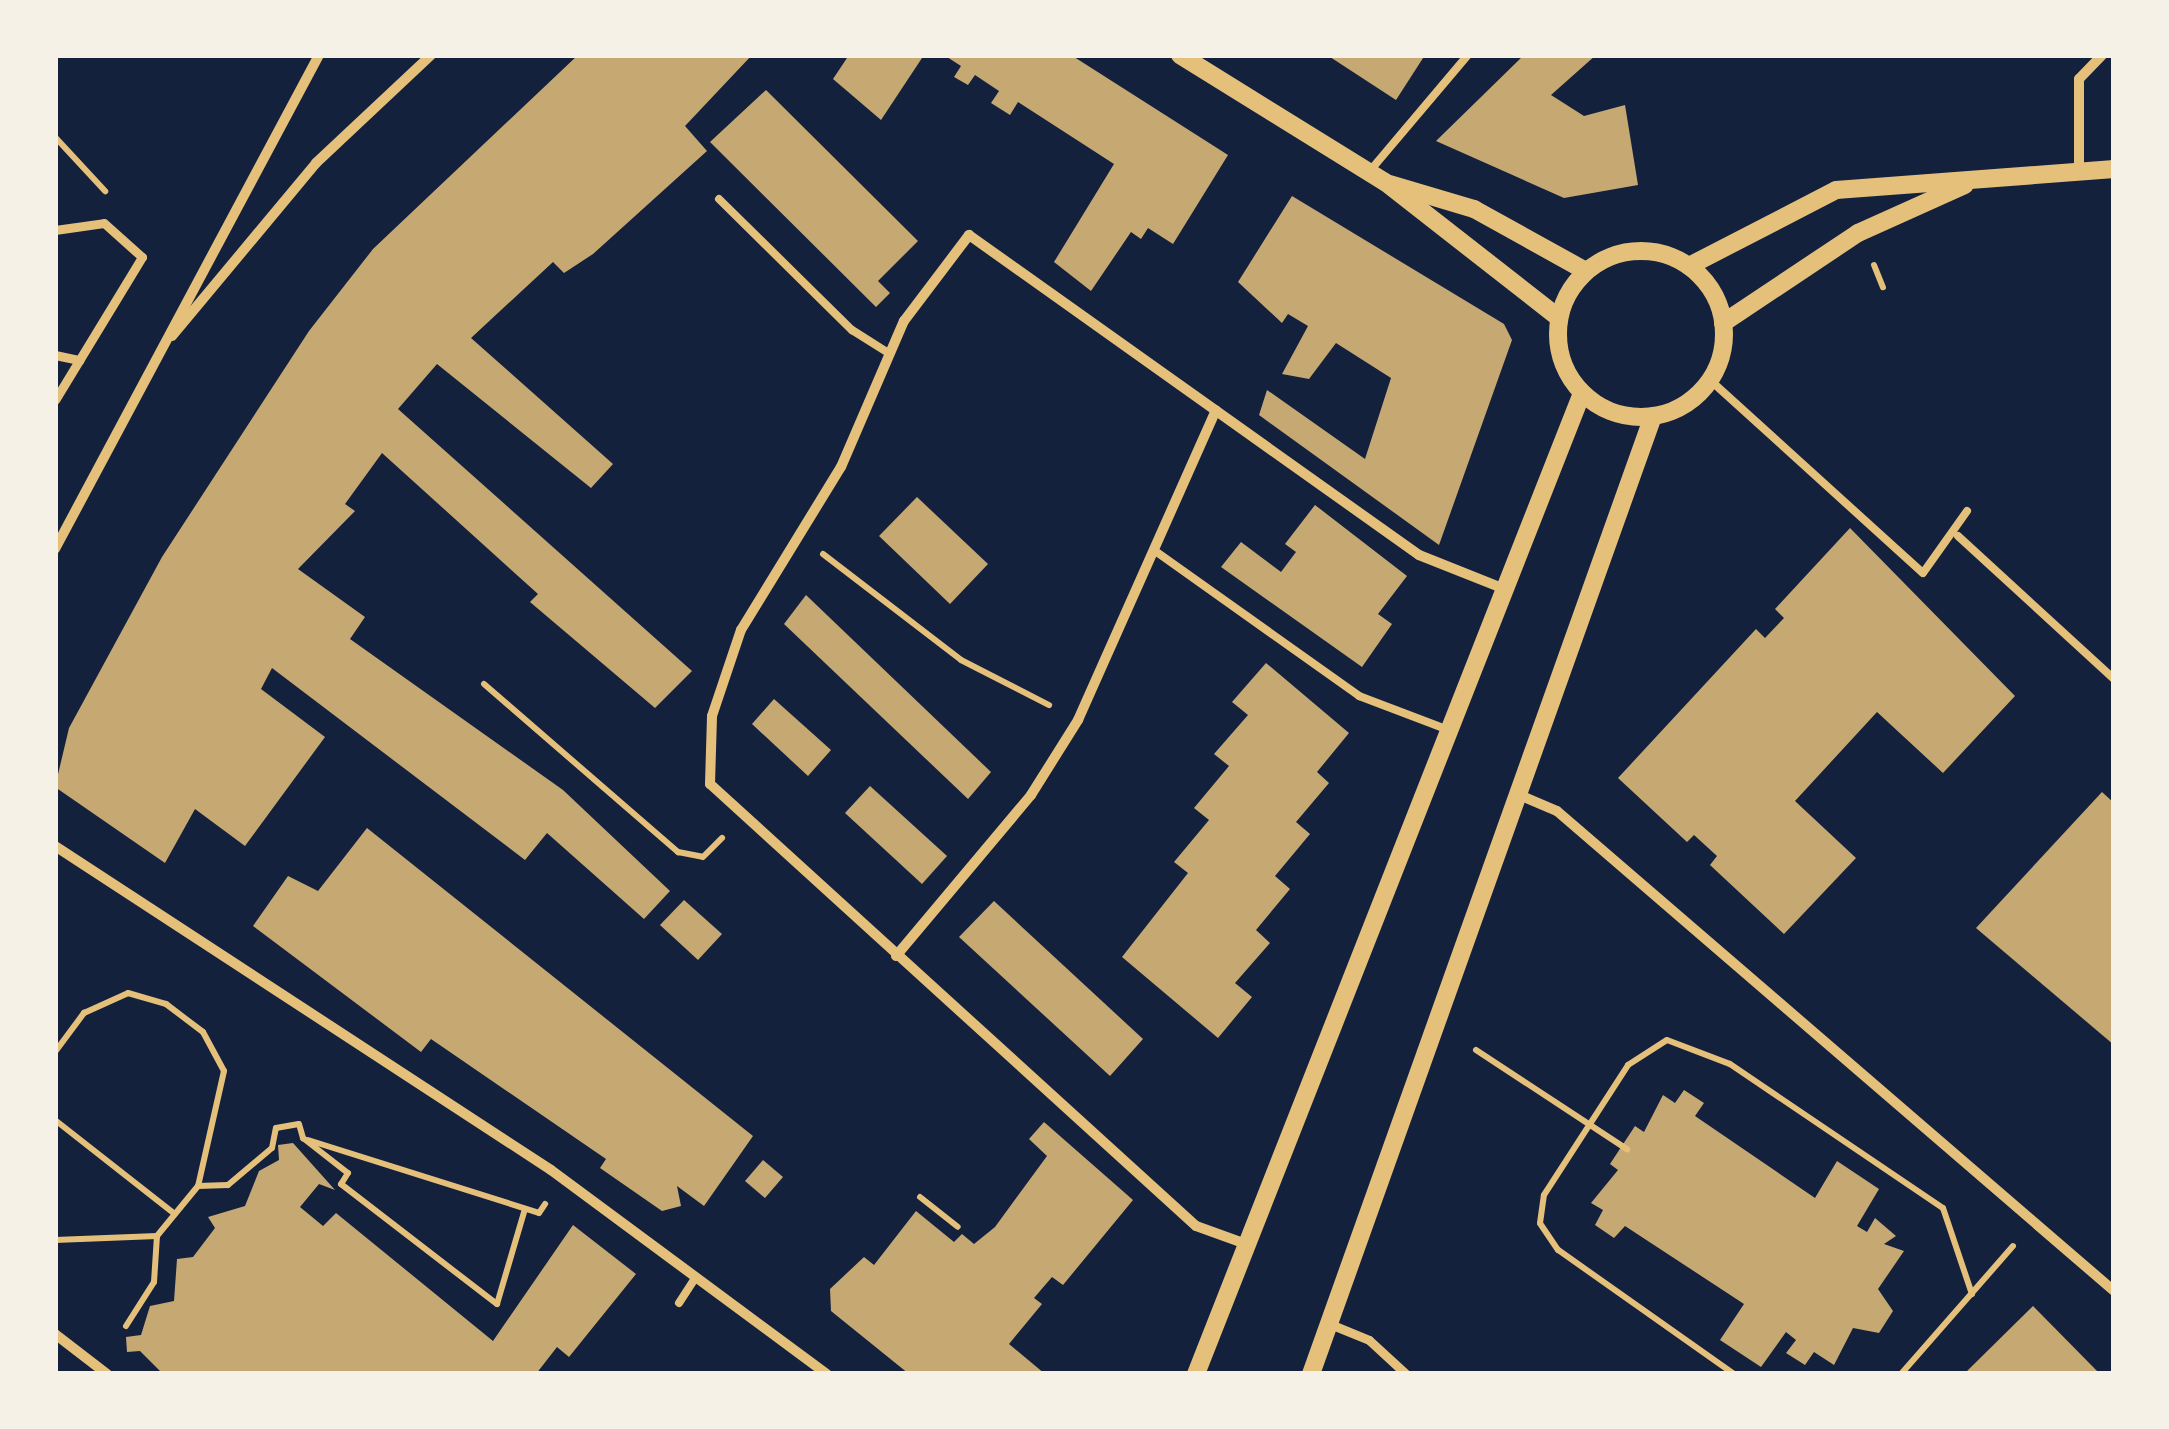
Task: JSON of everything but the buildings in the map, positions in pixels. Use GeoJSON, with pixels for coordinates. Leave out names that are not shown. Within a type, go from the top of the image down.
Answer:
{"type":"FeatureCollection","features":[{"type":"Feature","properties":{"kind":"street"},"geometry":{"type":"LineString","coordinates":[[55,549],[319,55]]}},
{"type":"Feature","properties":{"kind":"street"},"geometry":{"type":"LineString","coordinates":[[160,353],[316,162],[430,55]]}},
{"type":"Feature","properties":{"kind":"street"},"geometry":{"type":"LineString","coordinates":[[1180,55],[1377,177],[1559,318]]}},
{"type":"Feature","properties":{"kind":"street"},"geometry":{"type":"LineString","coordinates":[[2079,172],[2079,79],[2102,55]]}},
{"type":"Feature","properties":{"kind":"street"},"geometry":{"type":"LineString","coordinates":[[1689,266],[1836,190],[1970,183],[2114,169]]}},
{"type":"Feature","properties":{"kind":"street"},"geometry":{"type":"LineString","coordinates":[[1377,177],[1474,209],[1586,270]]}},
{"type":"Feature","properties":{"kind":"street"},"geometry":{"type":"LineString","coordinates":[[1312,1374],[1653,416],[1710,380],[1723,323],[1858,233],[1970,183]]}},
{"type":"Feature","properties":{"kind":"street"},"geometry":{"type":"LineString","coordinates":[[55,230],[104,223],[142,257],[55,400]]}},
{"type":"Feature","properties":{"kind":"street"},"geometry":{"type":"LineString","coordinates":[[1246,1244],[1196,1226],[710,784],[724,676],[794,532],[841,467],[887,352],[969,235],[1419,556],[1502,588]]}},
{"type":"Feature","properties":{"kind":"street"},"geometry":{"type":"LineString","coordinates":[[1653,416],[1602,408],[1582,393],[1566,370],[1559,318],[1586,270],[1637,250],[1689,266],[1723,323]]}},
{"type":"Feature","properties":{"kind":"street"},"geometry":{"type":"LineString","coordinates":[[55,355],[78,360]]}},
{"type":"Feature","properties":{"kind":"street"},"geometry":{"type":"LineString","coordinates":[[1196,1374],[1446,729],[1582,393]]}},
{"type":"Feature","properties":{"kind":"street"},"geometry":{"type":"LineString","coordinates":[[896,956],[1031,795],[1078,720],[1158,553],[1216,410]]}},
{"type":"Feature","properties":{"kind":"street"},"geometry":{"type":"LineString","coordinates":[[1516,794],[1557,811],[2114,1292]]}},
{"type":"Feature","properties":{"kind":"street"},"geometry":{"type":"LineString","coordinates":[[55,846],[551,1170],[827,1374]]}},
{"type":"Feature","properties":{"kind":"street"},"geometry":{"type":"LineString","coordinates":[[1330,1324],[1369,1340],[1406,1374]]}},
{"type":"Feature","properties":{"kind":"street"},"geometry":{"type":"LineString","coordinates":[[55,1334],[107,1374]]}},
{"type":"Feature","properties":{"kind":"lane"},"geometry":{"type":"LineString","coordinates":[[1377,177],[1468,55]]}},
{"type":"Feature","properties":{"kind":"lane"},"geometry":{"type":"LineString","coordinates":[[719,199],[852,330],[887,352]]}},
{"type":"Feature","properties":{"kind":"lane"},"geometry":{"type":"LineString","coordinates":[[1710,380],[1923,573],[1958,536],[1967,511]]}},
{"type":"Feature","properties":{"kind":"lane"},"geometry":{"type":"LineString","coordinates":[[1958,536],[2114,679]]}},
{"type":"Feature","properties":{"kind":"lane"},"geometry":{"type":"LineString","coordinates":[[1158,553],[1360,696],[1446,729]]}},
{"type":"Feature","properties":{"kind":"lane"},"geometry":{"type":"LineString","coordinates":[[679,1303],[696,1276]]}},
{"type":"Feature","properties":{"kind":"path"},"geometry":{"type":"LineString","coordinates":[[794,532],[962,660],[1078,720]]}},
{"type":"Feature","properties":{"kind":"path"},"geometry":{"type":"LineString","coordinates":[[484,684],[678,852],[703,857],[745,815]]}},
{"type":"Feature","properties":{"kind":"path"},"geometry":{"type":"LineString","coordinates":[[55,1052],[84,1013],[128,993],[166,1004],[203,1032],[224,1071],[198,1186],[158,1236],[154,1282],[126,1326]]}},
{"type":"Feature","properties":{"kind":"path"},"geometry":{"type":"LineString","coordinates":[[1734,1374],[1546,1238],[1537,1210],[1588,1123],[1639,1053],[1667,1040],[1696,1046],[1943,1208],[1972,1294]]}},
{"type":"Feature","properties":{"kind":"path"},"geometry":{"type":"LineString","coordinates":[[1476,1050],[1627,1148]]}},
{"type":"Feature","properties":{"kind":"path"},"geometry":{"type":"LineString","coordinates":[[55,1120],[175,1214]]}},
{"type":"Feature","properties":{"kind":"path"},"geometry":{"type":"LineString","coordinates":[[198,1186],[228,1185],[272,1148],[276,1128],[299,1124],[302,1138],[348,1173],[341,1184],[496,1304],[525,1209]]}},
{"type":"Feature","properties":{"kind":"path"},"geometry":{"type":"LineString","coordinates":[[302,1138],[539,1213],[546,1202]]}},
{"type":"Feature","properties":{"kind":"path"},"geometry":{"type":"LineString","coordinates":[[920,1197],[958,1227]]}},
{"type":"Feature","properties":{"kind":"path"},"geometry":{"type":"LineString","coordinates":[[1901,1374],[2033,1222]]}},
{"type":"Feature","properties":{"kind":"path"},"geometry":{"type":"LineString","coordinates":[[55,1240],[158,1236]]}}]}
